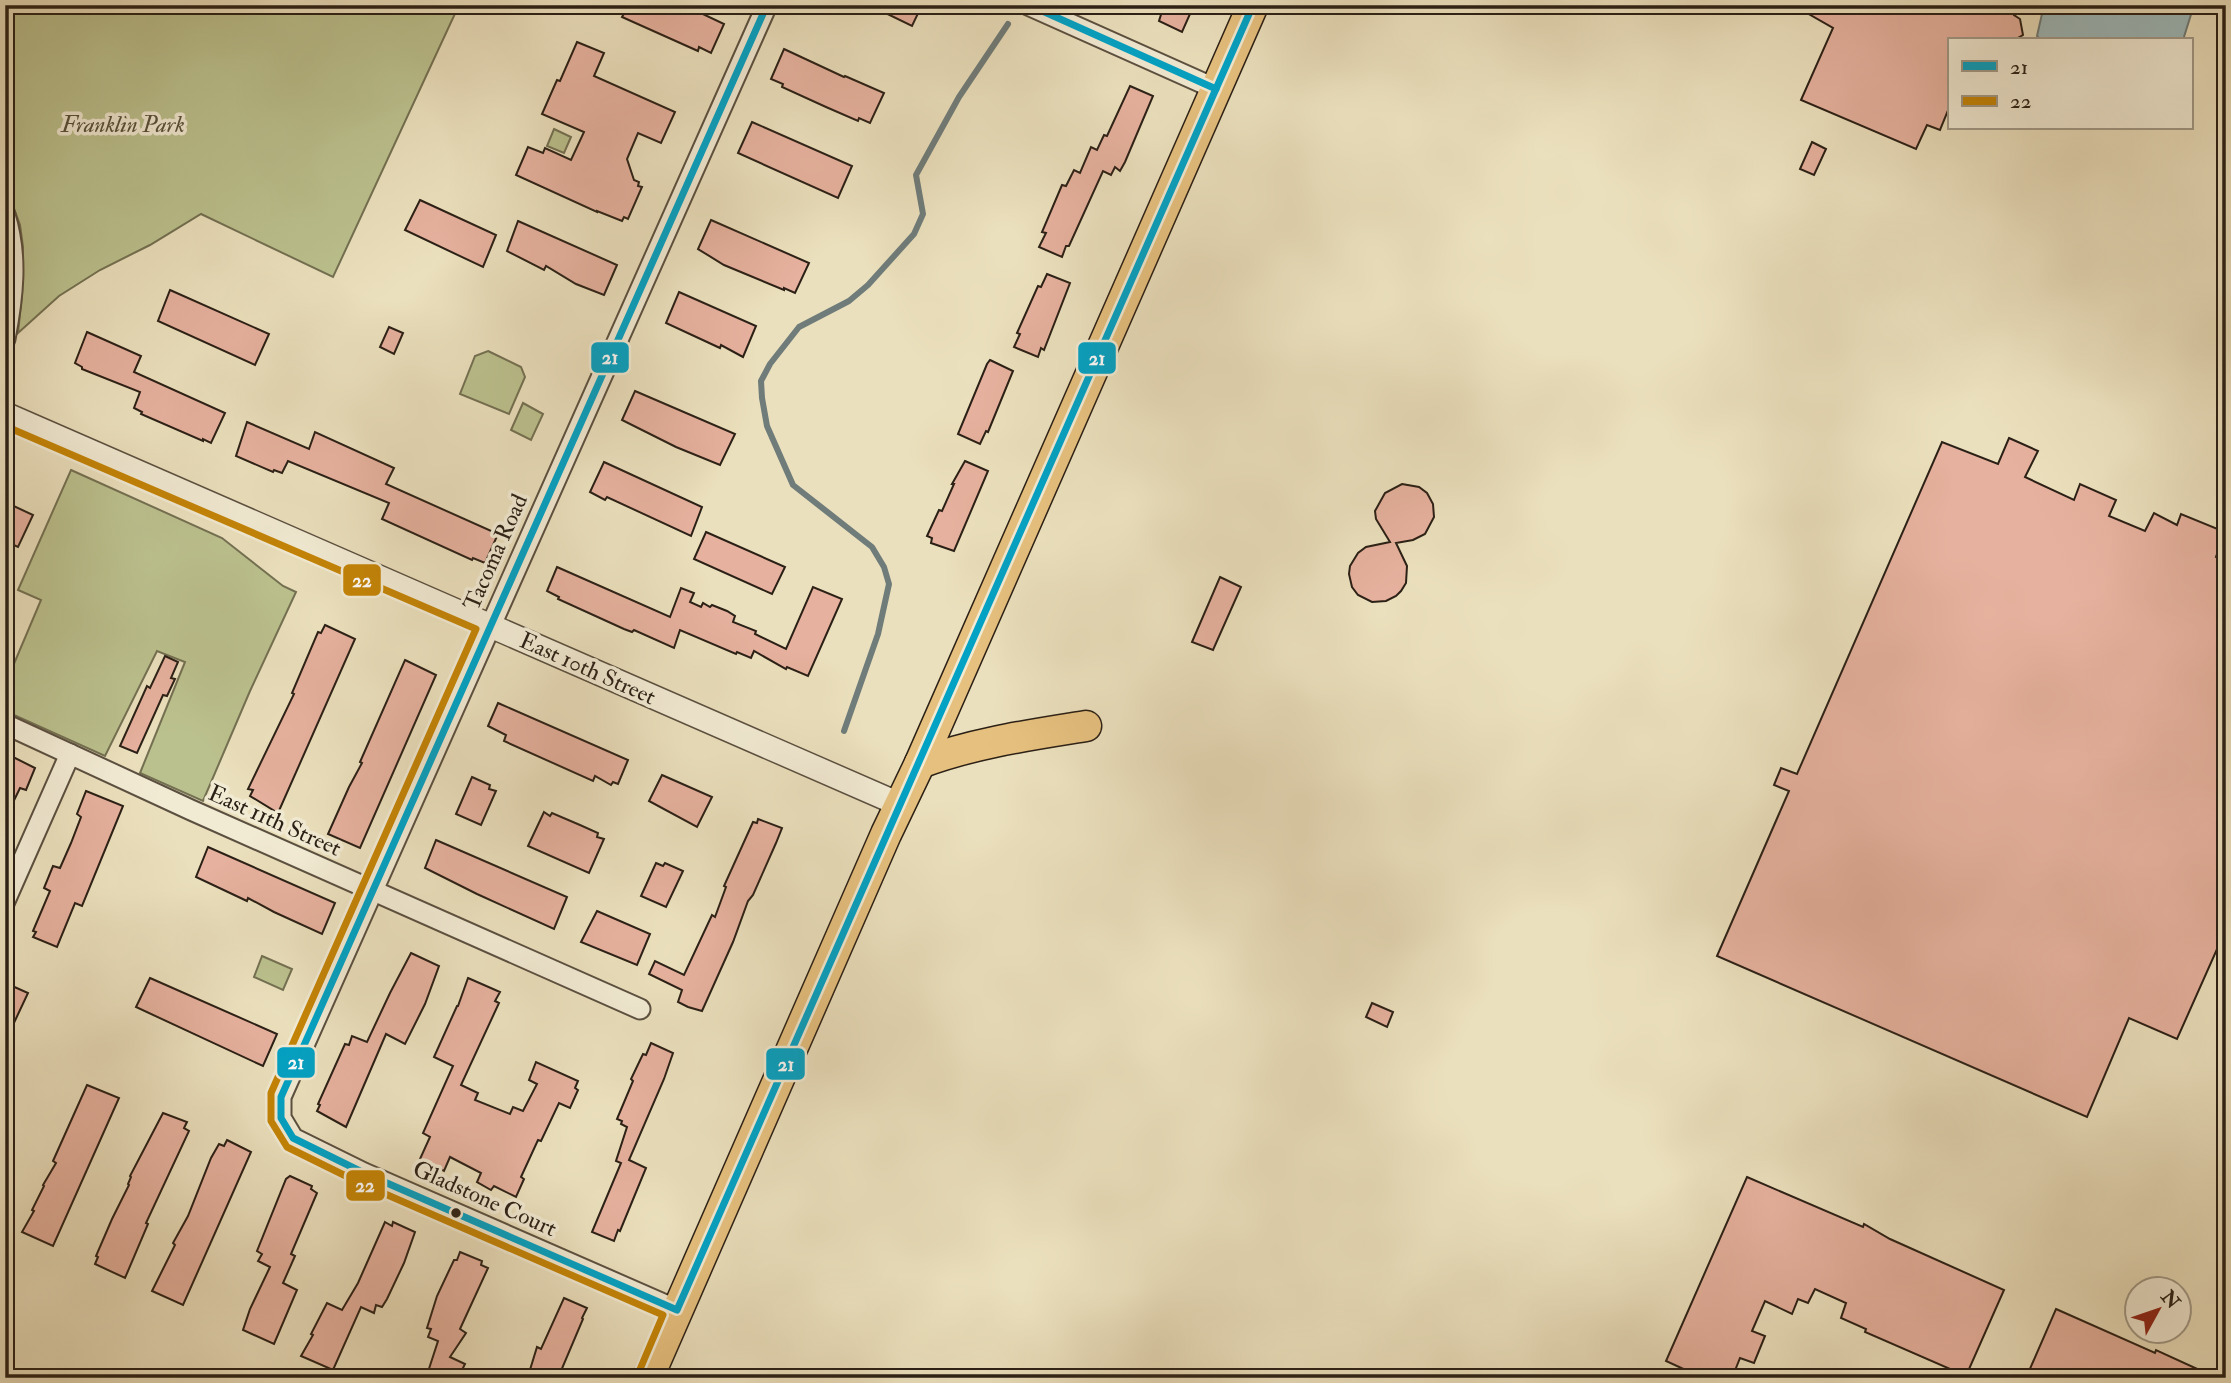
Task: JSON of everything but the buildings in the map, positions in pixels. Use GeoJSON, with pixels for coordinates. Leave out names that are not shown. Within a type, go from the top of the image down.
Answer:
{"type":"FeatureCollection","features":[{"type":"Feature","properties":{"kind":"main road"},"geometry":{"type":"LineString","coordinates":[[648,1378],[1253,5]]}},
{"type":"Feature","properties":{"kind":"main road"},"geometry":{"type":"LineString","coordinates":[[920,764],[986,744],[1086,726]]}},
{"type":"Feature","properties":{"kind":"street","name":"Tacoma Road"},"geometry":{"type":"LineString","coordinates":[[282,1120],[279,1107],[281,1097],[766,5]]}},
{"type":"Feature","properties":{"kind":"street"},"geometry":{"type":"LineString","coordinates":[[1028,5],[1216,89]]}},
{"type":"Feature","properties":{"kind":"street"},"geometry":{"type":"LineString","coordinates":[[5,215],[13,246],[14,270],[5,339]]}},
{"type":"Feature","properties":{"kind":"street","name":"East 10th Street"},"geometry":{"type":"LineString","coordinates":[[5,414],[901,805]]}},
{"type":"Feature","properties":{"kind":"street","name":"East 11th Street"},"geometry":{"type":"LineString","coordinates":[[5,724],[640,1009]]}},
{"type":"Feature","properties":{"kind":"street"},"geometry":{"type":"LineString","coordinates":[[5,901],[70,754]]}},
{"type":"Feature","properties":{"kind":"street","name":"Gladstone Court"},"geometry":{"type":"LineString","coordinates":[[282,1120],[293,1138],[364,1173],[677,1310]]}},
{"type":"Feature","properties":{"kind":"green space","name":"Franklin Park"},"geometry":{"type":"Polygon","coordinates":[[[5,5],[459,5],[333,277],[201,214],[59,296],[18,333],[23,247],[20,225],[5,184],[5,5]]]}},
{"type":"Feature","properties":{"kind":"green space"},"geometry":{"type":"Polygon","coordinates":[[[554,129],[571,137],[564,153],[547,146],[554,129]]]}},
{"type":"Feature","properties":{"kind":"green space"},"geometry":{"type":"Polygon","coordinates":[[[488,351],[521,367],[525,377],[509,414],[460,394],[475,356],[488,351]]]}},
{"type":"Feature","properties":{"kind":"green space"},"geometry":{"type":"Polygon","coordinates":[[[523,403],[543,414],[531,440],[511,430],[523,403]]]}},
{"type":"Feature","properties":{"kind":"green space"},"geometry":{"type":"Polygon","coordinates":[[[71,470],[222,538],[283,586],[296,592],[203,801],[140,773],[185,662],[157,651],[105,756],[5,711],[5,685],[41,600],[18,590],[71,470]]]}},
{"type":"Feature","properties":{"kind":"green space"},"geometry":{"type":"Polygon","coordinates":[[[262,956],[292,969],[283,990],[254,977],[262,956]]]}},
{"type":"Feature","properties":{"kind":"water"},"geometry":{"type":"Polygon","coordinates":[[[2044,5],[2194,5],[2184,38],[2037,36],[2044,5]]]}},
{"type":"Feature","properties":{"kind":"waterway"},"geometry":{"type":"LineString","coordinates":[[844,731],[878,634],[889,584],[884,567],[872,547],[793,485],[767,426],[761,381],[770,364],[799,327],[849,301],[868,285],[914,234],[923,214],[916,175],[959,97],[1008,24]]}},
{"type":"Feature","properties":{"kind":"transit line","name":"21"},"geometry":{"type":"LineString","coordinates":[[767,5],[281,1097],[281,1118],[293,1138],[364,1173],[677,1310],[1253,5]]}},
{"type":"Feature","properties":{"kind":"transit line","name":"21"},"geometry":{"type":"LineString","coordinates":[[1029,5],[1216,89]]}},
{"type":"Feature","properties":{"kind":"transit line","name":"22"},"geometry":{"type":"LineString","coordinates":[[5,426],[476,629],[271,1093],[271,1121],[287,1147],[360,1183],[663,1315],[638,1374]]}}]}
